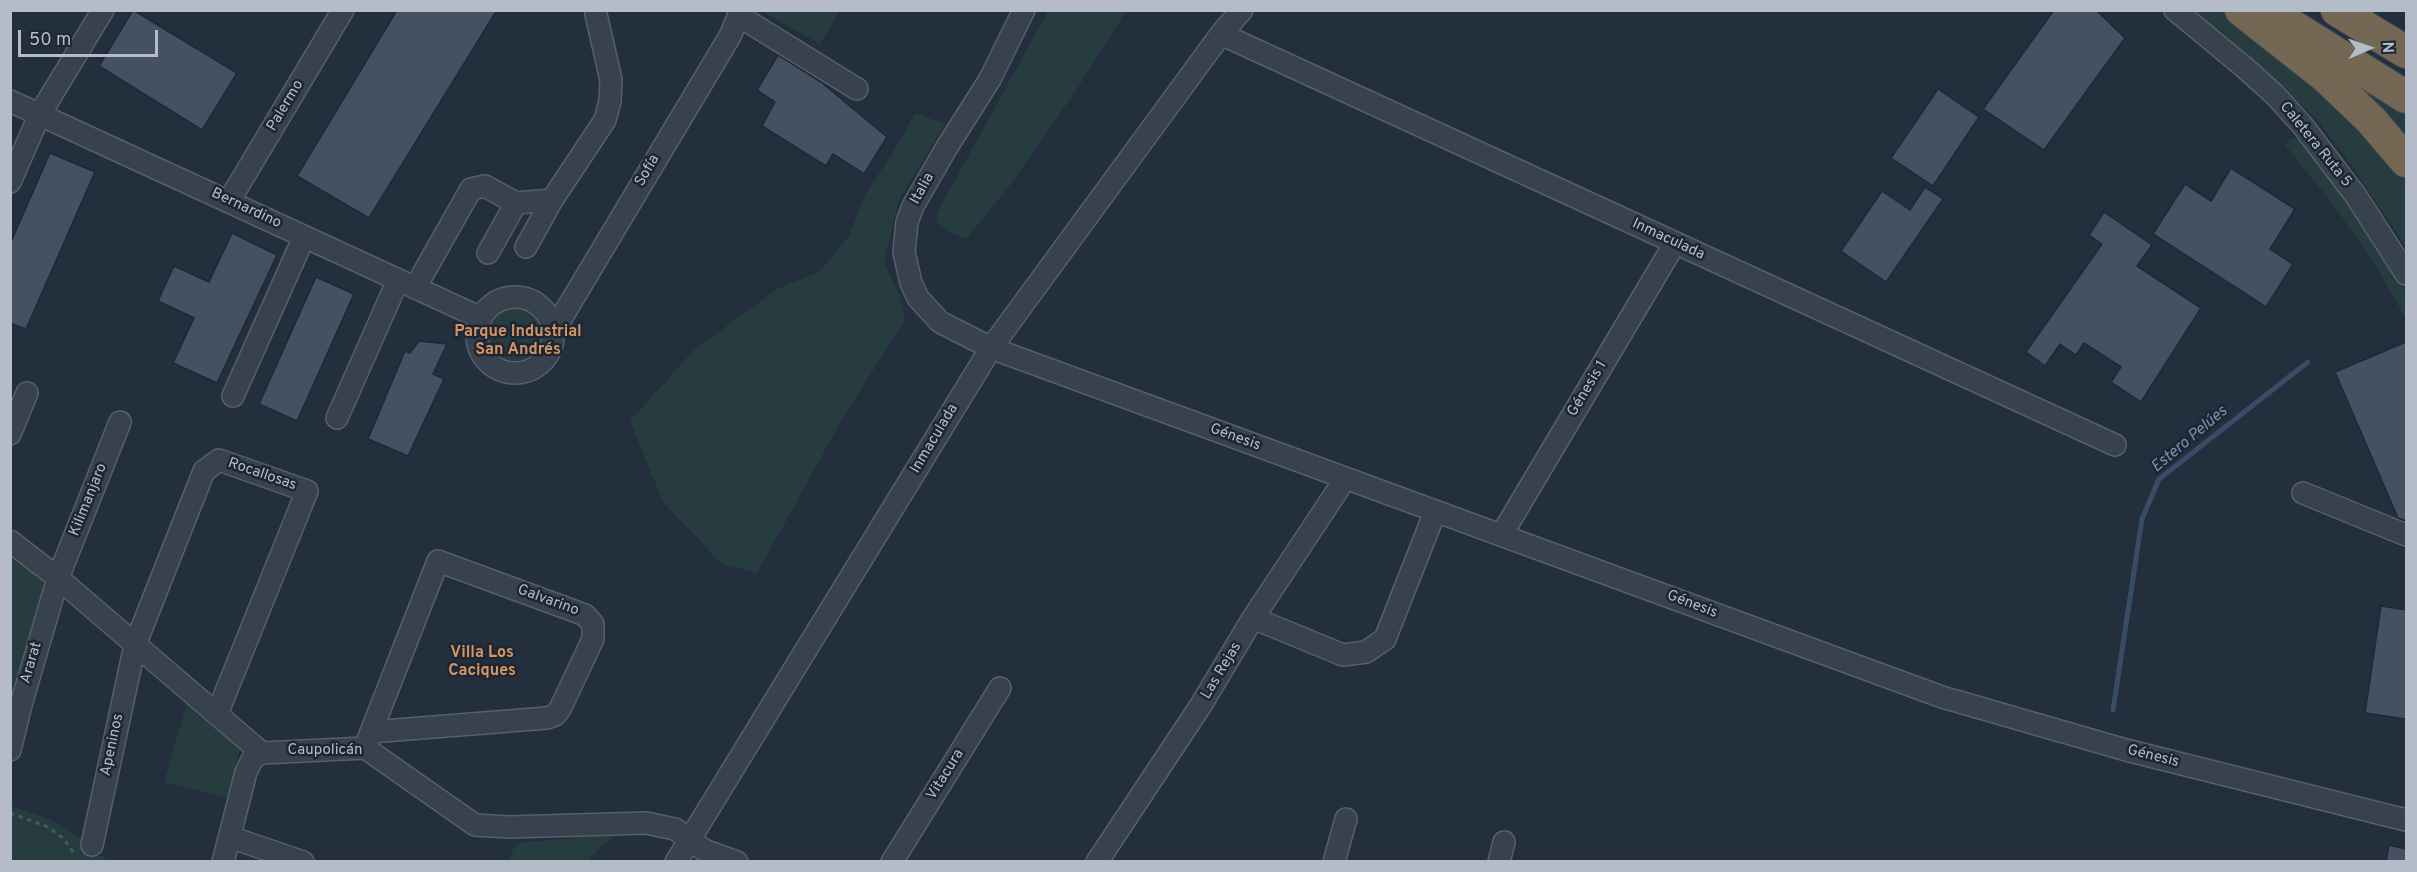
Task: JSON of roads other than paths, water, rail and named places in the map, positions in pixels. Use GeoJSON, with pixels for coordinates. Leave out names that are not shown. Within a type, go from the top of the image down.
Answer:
{"type":"FeatureCollection","features":[{"type":"Feature","properties":{"kind":"highway"},"geometry":{"type":"LineString","coordinates":[[2241,10],[2326,78],[2371,120],[2406,161]]}},
{"type":"Feature","properties":{"kind":"highway"},"geometry":{"type":"LineString","coordinates":[[2268,10],[2406,96]]}},
{"type":"Feature","properties":{"kind":"highway"},"geometry":{"type":"LineString","coordinates":[[2337,10],[2406,52]]}},
{"type":"Feature","properties":{"kind":"street"},"geometry":{"type":"LineString","coordinates":[[10,182],[40,114],[103,10]]}},
{"type":"Feature","properties":{"kind":"street","name":"Palermo"},"geometry":{"type":"LineString","coordinates":[[229,201],[343,10]]}},
{"type":"Feature","properties":{"kind":"street","name":"Italia"},"geometry":{"type":"LineString","coordinates":[[991,348],[940,322],[918,298],[906,266],[906,229],[913,206],[990,79],[1024,10]]}},
{"type":"Feature","properties":{"kind":"street","name":"Inmaculada"},"geometry":{"type":"LineString","coordinates":[[676,861],[991,348],[1221,34],[1242,10]]}},
{"type":"Feature","properties":{"kind":"street","name":"Caletera Ruta 5"},"geometry":{"type":"LineString","coordinates":[[2175,10],[2259,81],[2303,126],[2356,196],[2406,274]]}},
{"type":"Feature","properties":{"kind":"street"},"geometry":{"type":"LineString","coordinates":[[740,13],[857,89]]}},
{"type":"Feature","properties":{"kind":"street","name":"Sofía"},"geometry":{"type":"LineString","coordinates":[[553,332],[730,36],[740,13]]}},
{"type":"Feature","properties":{"kind":"street"},"geometry":{"type":"LineString","coordinates":[[526,247],[552,200],[605,120],[610,101],[611,80],[596,14]]}},
{"type":"Feature","properties":{"kind":"street","name":"Inmaculada"},"geometry":{"type":"LineString","coordinates":[[1221,34],[2115,445]]}},
{"type":"Feature","properties":{"kind":"street","name":"Bernardino"},"geometry":{"type":"LineString","coordinates":[[10,101],[481,318]]}},
{"type":"Feature","properties":{"kind":"street"},"geometry":{"type":"LineString","coordinates":[[337,418],[406,284],[471,189],[485,186],[516,203],[552,200]]}},
{"type":"Feature","properties":{"kind":"street"},"geometry":{"type":"LineString","coordinates":[[488,253],[516,203]]}},
{"type":"Feature","properties":{"kind":"street"},"geometry":{"type":"LineString","coordinates":[[233,396],[304,237]]}},
{"type":"Feature","properties":{"kind":"street","name":"Génesis 1"},"geometry":{"type":"LineString","coordinates":[[1502,534],[1675,243]]}},
{"type":"Feature","properties":{"kind":"street"},"geometry":{"type":"LineString","coordinates":[[522,297],[534,302],[544,309],[553,332],[552,345],[547,356],[538,366],[527,371],[514,373],[496,368],[482,355],[478,343],[477,330],[481,318],[498,300],[522,297]]}},
{"type":"Feature","properties":{"kind":"street","name":"Génesis"},"geometry":{"type":"LineString","coordinates":[[991,348],[1942,697],[2126,750],[2406,820]]}},
{"type":"Feature","properties":{"kind":"street"},"geometry":{"type":"LineString","coordinates":[[10,434],[27,393]]}},
{"type":"Feature","properties":{"kind":"street","name":"Kilimanjaro"},"geometry":{"type":"LineString","coordinates":[[58,578],[120,422]]}},
{"type":"Feature","properties":{"kind":"street","name":"Rocallosas"},"geometry":{"type":"LineString","coordinates":[[135,645],[204,471],[219,460],[307,491],[218,714]]}},
{"type":"Feature","properties":{"kind":"street","name":"Las Rejas"},"geometry":{"type":"LineString","coordinates":[[1097,861],[1201,705],[1253,618],[1346,479]]}},
{"type":"Feature","properties":{"kind":"street"},"geometry":{"type":"LineString","coordinates":[[2303,494],[2406,535]]}},
{"type":"Feature","properties":{"kind":"street"},"geometry":{"type":"LineString","coordinates":[[1253,618],[1342,655],[1366,652],[1385,639],[1435,512]]}},
{"type":"Feature","properties":{"kind":"street"},"geometry":{"type":"LineString","coordinates":[[10,541],[58,578],[262,753],[253,758],[246,772],[223,861]]}},
{"type":"Feature","properties":{"kind":"street","name":"Galvarino"},"geometry":{"type":"LineString","coordinates":[[438,561],[585,615],[593,624],[593,639],[555,715],[547,718],[368,740],[438,561]]}},
{"type":"Feature","properties":{"kind":"street","name":"Ararat"},"geometry":{"type":"LineString","coordinates":[[10,750],[58,578]]}},
{"type":"Feature","properties":{"kind":"street","name":"Apeninos"},"geometry":{"type":"LineString","coordinates":[[85,851],[135,645]]}},
{"type":"Feature","properties":{"kind":"street","name":"Vitacura"},"geometry":{"type":"LineString","coordinates":[[892,861],[1000,688]]}},
{"type":"Feature","properties":{"kind":"street","name":"Caupolicán"},"geometry":{"type":"LineString","coordinates":[[262,753],[368,740],[475,825],[509,827],[646,823],[675,830],[718,856],[737,861]]}},
{"type":"Feature","properties":{"kind":"street"},"geometry":{"type":"LineString","coordinates":[[1334,861],[1346,819]]}},
{"type":"Feature","properties":{"kind":"street"},"geometry":{"type":"LineString","coordinates":[[230,837],[303,861]]}},
{"type":"Feature","properties":{"kind":"waterway","name":"Estero Pelúes"},"geometry":{"type":"LineString","coordinates":[[2113,710],[2142,519],[2159,479],[2308,362]]}},
{"type":"Feature","properties":{"kind":"district","name":"Parque Industrial San Andrés"},"geometry":{"type":"Point","coordinates":[518,342]}},
{"type":"Feature","properties":{"kind":"district","name":"Villa Los Caciques"},"geometry":{"type":"Point","coordinates":[482,663]}}]}
